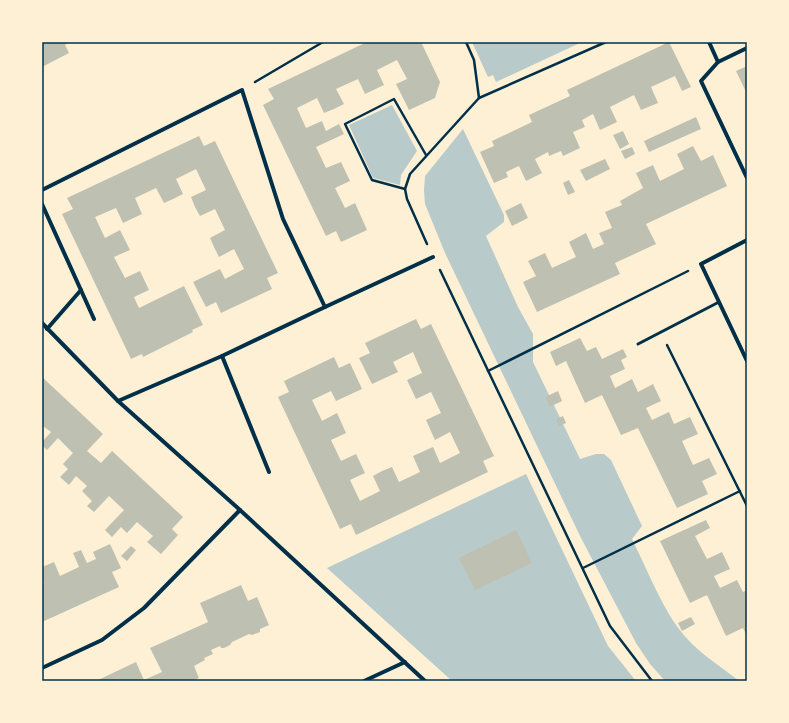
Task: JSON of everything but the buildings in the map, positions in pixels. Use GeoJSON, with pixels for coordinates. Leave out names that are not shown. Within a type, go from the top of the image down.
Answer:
{"type":"FeatureCollection","features":[{"type":"Feature","properties":{"kind":"street"},"geometry":{"type":"LineString","coordinates":[[709,42],[718,62]]}},
{"type":"Feature","properties":{"kind":"street"},"geometry":{"type":"LineString","coordinates":[[747,48],[718,62],[701,82],[747,178]]}},
{"type":"Feature","properties":{"kind":"street"},"geometry":{"type":"LineString","coordinates":[[42,190],[242,90],[283,219],[325,307]]}},
{"type":"Feature","properties":{"kind":"street"},"geometry":{"type":"LineString","coordinates":[[42,204],[94,319]]}},
{"type":"Feature","properties":{"kind":"street"},"geometry":{"type":"LineString","coordinates":[[747,240],[701,264],[747,361]]}},
{"type":"Feature","properties":{"kind":"street"},"geometry":{"type":"LineString","coordinates":[[118,401],[222,356],[434,257]]}},
{"type":"Feature","properties":{"kind":"street"},"geometry":{"type":"LineString","coordinates":[[47,329],[81,290]]}},
{"type":"Feature","properties":{"kind":"street"},"geometry":{"type":"LineString","coordinates":[[42,323],[118,401],[240,510],[425,681]]}},
{"type":"Feature","properties":{"kind":"street"},"geometry":{"type":"LineString","coordinates":[[222,356],[269,472]]}},
{"type":"Feature","properties":{"kind":"street"},"geometry":{"type":"LineString","coordinates":[[42,668],[102,640],[144,608],[240,510]]}},
{"type":"Feature","properties":{"kind":"street"},"geometry":{"type":"LineString","coordinates":[[364,681],[405,662]]}},
{"type":"Feature","properties":{"kind":"lane"},"geometry":{"type":"LineString","coordinates":[[638,344],[719,302]]}},
{"type":"Feature","properties":{"kind":"path"},"geometry":{"type":"LineString","coordinates":[[242,90],[324,42]]}},
{"type":"Feature","properties":{"kind":"path"},"geometry":{"type":"LineString","coordinates":[[466,42],[474,60],[479,98]]}},
{"type":"Feature","properties":{"kind":"path"},"geometry":{"type":"LineString","coordinates":[[606,42],[479,98],[410,174],[406,189],[407,199],[434,257],[610,626],[652,681]]}},
{"type":"Feature","properties":{"kind":"path"},"geometry":{"type":"LineString","coordinates":[[406,189],[372,180],[345,124],[394,98],[426,155]]}},
{"type":"Feature","properties":{"kind":"path"},"geometry":{"type":"LineString","coordinates":[[488,371],[701,264]]}},
{"type":"Feature","properties":{"kind":"path"},"geometry":{"type":"LineString","coordinates":[[660,332],[747,506]]}},
{"type":"Feature","properties":{"kind":"path"},"geometry":{"type":"LineString","coordinates":[[583,568],[740,491]]}},
{"type":"Feature","properties":{"kind":"shaded area"},"geometry":{"type":"Polygon","coordinates":[[[472,42],[582,42],[496,82],[493,75],[488,77],[472,42]]]}},
{"type":"Feature","properties":{"kind":"shaded area"},"geometry":{"type":"Polygon","coordinates":[[[392,105],[417,151],[401,175],[400,185],[373,178],[349,125],[392,105]]]}},
{"type":"Feature","properties":{"kind":"shaded area"},"geometry":{"type":"Polygon","coordinates":[[[463,129],[504,215],[504,222],[486,236],[518,307],[533,334],[533,362],[580,459],[596,454],[604,454],[611,460],[642,526],[632,539],[666,609],[679,629],[692,644],[739,681],[665,681],[650,664],[636,643],[580,536],[445,253],[425,204],[425,176],[463,129]]]}},
{"type":"Feature","properties":{"kind":"shaded area"},"geometry":{"type":"Polygon","coordinates":[[[526,474],[608,646],[636,681],[452,681],[327,568],[526,474]]]}}]}
